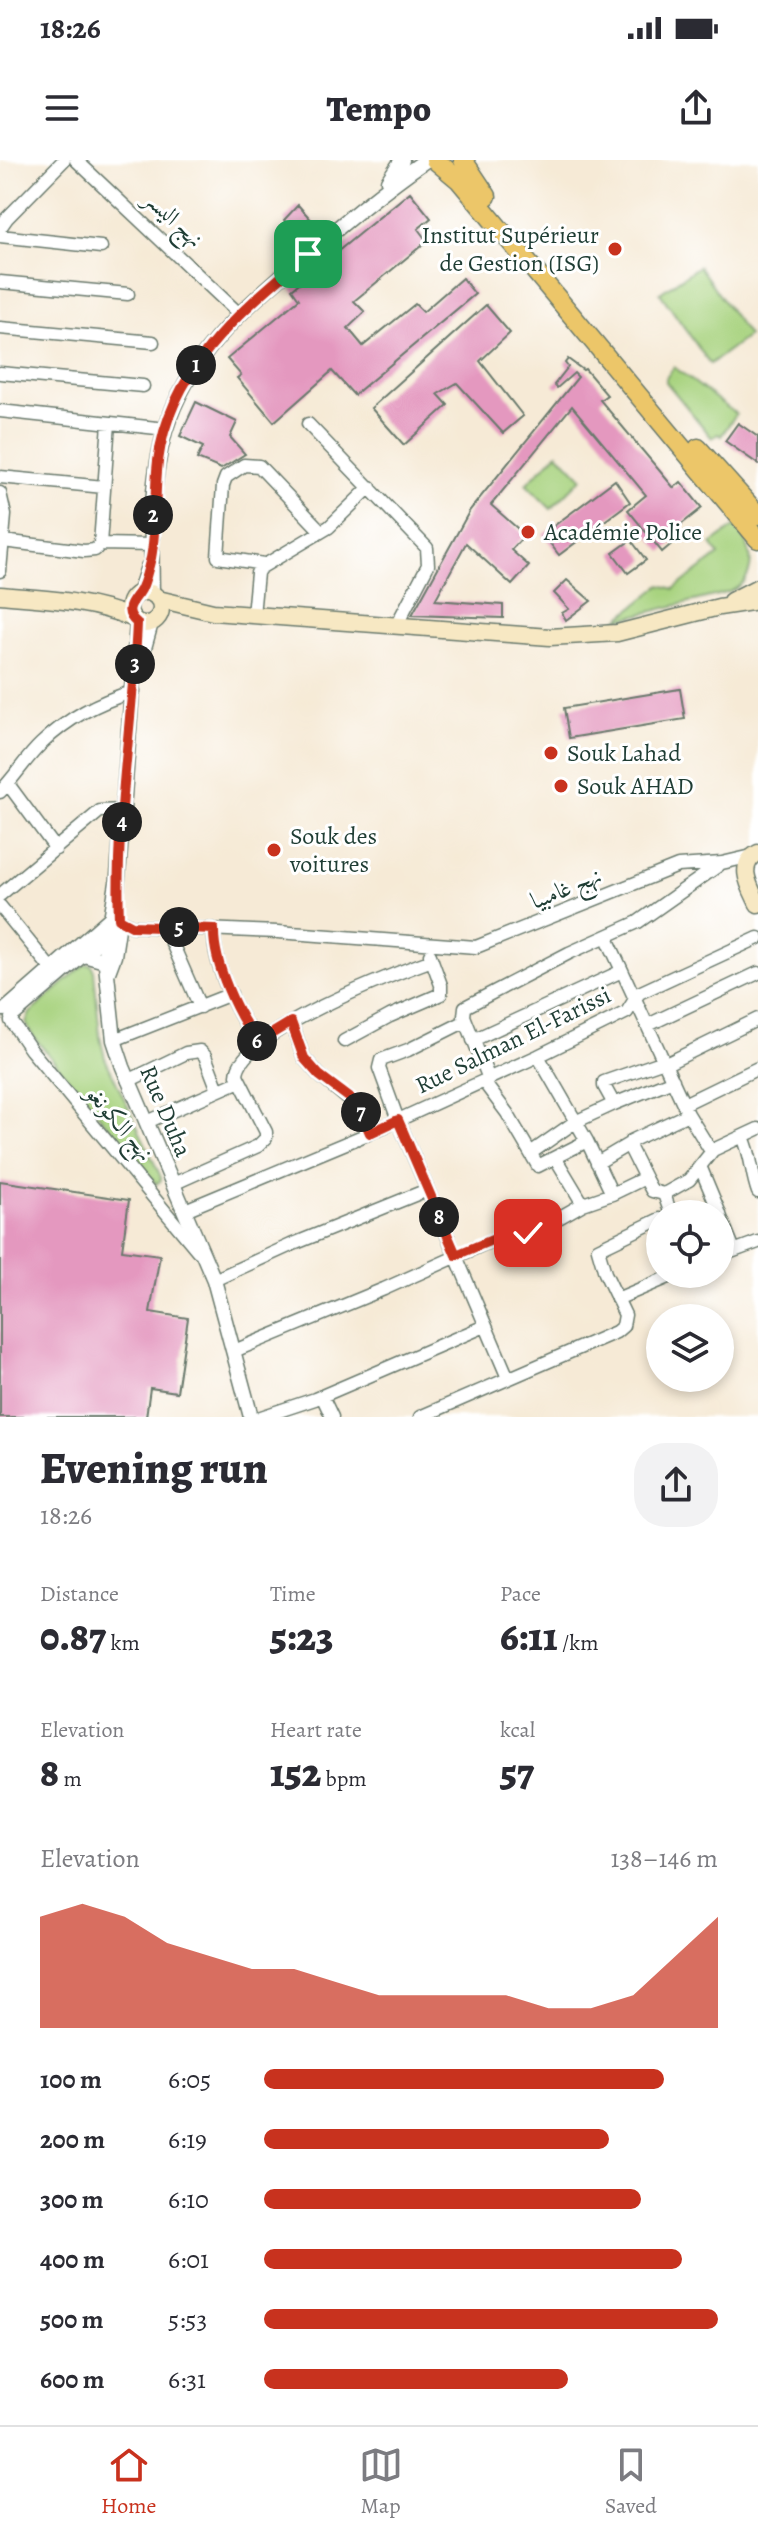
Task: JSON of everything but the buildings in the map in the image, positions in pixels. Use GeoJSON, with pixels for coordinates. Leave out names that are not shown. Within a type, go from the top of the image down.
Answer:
{"type":"FeatureCollection","features":[{"type":"Feature","properties":{"kind":"main road"},"geometry":{"type":"LineString","coordinates":[[435,160],[459,180],[758,539]]}},
{"type":"Feature","properties":{"kind":"main road"},"geometry":{"type":"LineString","coordinates":[[463,160],[482,190],[758,515]]}},
{"type":"Feature","properties":{"kind":"main road"},"geometry":{"type":"LineString","coordinates":[[719,607],[758,587]]}},
{"type":"Feature","properties":{"kind":"main road"},"geometry":{"type":"LineString","coordinates":[[0,595],[73,602],[144,621],[213,612]]}},
{"type":"Feature","properties":{"kind":"main road"},"geometry":{"type":"LineString","coordinates":[[144,621],[161,609],[145,596]]}},
{"type":"Feature","properties":{"kind":"main road"},"geometry":{"type":"LineString","coordinates":[[144,621],[129,608],[145,596]]}},
{"type":"Feature","properties":{"kind":"main road"},"geometry":{"type":"LineString","coordinates":[[73,602],[145,596],[213,612],[538,636],[589,636],[642,628],[719,607],[758,601]]}},
{"type":"Feature","properties":{"kind":"main road"},"geometry":{"type":"LineString","coordinates":[[755,854],[745,874],[758,904]]}},
{"type":"Feature","properties":{"kind":"street"},"geometry":{"type":"LineString","coordinates":[[0,228],[64,160]]}},
{"type":"Feature","properties":{"kind":"street","name":"نهج اليسر"},"geometry":{"type":"LineString","coordinates":[[76,160],[238,313]]}},
{"type":"Feature","properties":{"kind":"street"},"geometry":{"type":"LineString","coordinates":[[378,194],[402,160]]}},
{"type":"Feature","properties":{"kind":"street"},"geometry":{"type":"LineString","coordinates":[[145,596],[152,550],[158,458],[180,392],[197,363],[238,313],[378,194],[426,160]]}},
{"type":"Feature","properties":{"kind":"street"},"geometry":{"type":"LineString","coordinates":[[0,236],[101,247]]}},
{"type":"Feature","properties":{"kind":"street"},"geometry":{"type":"LineString","coordinates":[[0,282],[128,294]]}},
{"type":"Feature","properties":{"kind":"street"},"geometry":{"type":"LineString","coordinates":[[0,328],[153,342]]}},
{"type":"Feature","properties":{"kind":"street"},"geometry":{"type":"LineString","coordinates":[[0,373],[143,386]]}},
{"type":"Feature","properties":{"kind":"street"},"geometry":{"type":"LineString","coordinates":[[0,411],[166,429]]}},
{"type":"Feature","properties":{"kind":"street"},"geometry":{"type":"LineString","coordinates":[[3,541],[95,550],[100,544],[109,423]]}},
{"type":"Feature","properties":{"kind":"street"},"geometry":{"type":"LineString","coordinates":[[308,424],[423,542],[429,557],[428,565],[396,626]]}},
{"type":"Feature","properties":{"kind":"street"},"geometry":{"type":"LineString","coordinates":[[264,564],[218,557],[223,485],[226,477],[244,465],[259,466],[321,531]]}},
{"type":"Feature","properties":{"kind":"street"},"geometry":{"type":"LineString","coordinates":[[0,477],[104,487]]}},
{"type":"Feature","properties":{"kind":"street"},"geometry":{"type":"LineString","coordinates":[[253,615],[257,573],[264,564],[321,531],[370,487]]}},
{"type":"Feature","properties":{"kind":"street"},"geometry":{"type":"LineString","coordinates":[[0,493],[5,515],[0,571]]}},
{"type":"Feature","properties":{"kind":"street"},"geometry":{"type":"LineString","coordinates":[[100,544],[152,550]]}},
{"type":"Feature","properties":{"kind":"street","name":"Rue Duha"},"geometry":{"type":"LineString","coordinates":[[144,621],[134,685],[114,956],[107,966],[114,1040],[128,1081],[214,1280],[251,1417]]}},
{"type":"Feature","properties":{"kind":"street"},"geometry":{"type":"LineString","coordinates":[[56,849],[4,788],[40,745],[74,716],[134,685]]}},
{"type":"Feature","properties":{"kind":"street"},"geometry":{"type":"LineString","coordinates":[[0,895],[100,811],[123,810]]}},
{"type":"Feature","properties":{"kind":"street"},"geometry":{"type":"LineString","coordinates":[[587,1141],[538,1166],[486,1080],[466,1021],[465,1007],[569,953],[638,922],[722,863],[755,854]]}},
{"type":"Feature","properties":{"kind":"street","name":"نهج غامبيا"},"geometry":{"type":"LineString","coordinates":[[117,926],[482,946],[678,866],[722,863]]}},
{"type":"Feature","properties":{"kind":"street"},"geometry":{"type":"LineString","coordinates":[[0,906],[55,974]]}},
{"type":"Feature","properties":{"kind":"street"},"geometry":{"type":"LineString","coordinates":[[55,974],[84,955],[117,926]]}},
{"type":"Feature","properties":{"kind":"street"},"geometry":{"type":"LineString","coordinates":[[5,1019],[55,974],[117,926]]}},
{"type":"Feature","properties":{"kind":"street"},"geometry":{"type":"LineString","coordinates":[[165,927],[200,1007]]}},
{"type":"Feature","properties":{"kind":"street"},"geometry":{"type":"LineString","coordinates":[[214,929],[214,945],[231,994],[243,1021],[258,1042]]}},
{"type":"Feature","properties":{"kind":"street"},"geometry":{"type":"LineString","coordinates":[[607,938],[686,1109],[713,1150]]}},
{"type":"Feature","properties":{"kind":"street","name":"Rue Salman El-Farissi"},"geometry":{"type":"LineString","coordinates":[[185,1210],[370,1133],[538,1056],[627,1012],[639,993],[758,938]]}},
{"type":"Feature","properties":{"kind":"street"},"geometry":{"type":"LineString","coordinates":[[344,1041],[390,1016],[441,994],[441,985],[426,944]]}},
{"type":"Feature","properties":{"kind":"street"},"geometry":{"type":"LineString","coordinates":[[84,955],[107,966]]}},
{"type":"Feature","properties":{"kind":"street"},"geometry":{"type":"LineString","coordinates":[[173,1184],[263,1142],[266,1132],[237,1070],[258,1042],[291,1022],[432,960]]}},
{"type":"Feature","properties":{"kind":"street"},"geometry":{"type":"LineString","coordinates":[[473,1040],[622,971]]}},
{"type":"Feature","properties":{"kind":"street"},"geometry":{"type":"LineString","coordinates":[[648,1025],[758,973]]}},
{"type":"Feature","properties":{"kind":"street"},"geometry":{"type":"LineString","coordinates":[[114,1040],[231,994]]}},
{"type":"Feature","properties":{"kind":"street","name":"نهج الكونغو"},"geometry":{"type":"LineString","coordinates":[[5,1019],[206,1261]]}},
{"type":"Feature","properties":{"kind":"street"},"geometry":{"type":"LineString","coordinates":[[614,1104],[604,1082],[665,1062],[758,1019]]}},
{"type":"Feature","properties":{"kind":"street"},"geometry":{"type":"LineString","coordinates":[[466,1021],[381,1060],[380,1072],[508,1378]]}},
{"type":"Feature","properties":{"kind":"street"},"geometry":{"type":"LineString","coordinates":[[291,1022],[304,1058],[319,1075],[359,1108],[370,1133]]}},
{"type":"Feature","properties":{"kind":"street"},"geometry":{"type":"LineString","coordinates":[[128,1081],[186,1053],[200,1051],[205,1056],[218,1090]]}},
{"type":"Feature","properties":{"kind":"street"},"geometry":{"type":"LineString","coordinates":[[538,1056],[587,1141],[612,1194]]}},
{"type":"Feature","properties":{"kind":"street"},"geometry":{"type":"LineString","coordinates":[[597,1163],[758,1068]]}},
{"type":"Feature","properties":{"kind":"street"},"geometry":{"type":"LineString","coordinates":[[532,1152],[575,1122],[673,1080]]}},
{"type":"Feature","properties":{"kind":"street"},"geometry":{"type":"LineString","coordinates":[[147,1122],[240,1081]]}},
{"type":"Feature","properties":{"kind":"street"},"geometry":{"type":"LineString","coordinates":[[629,1144],[652,1191],[664,1194],[682,1185],[713,1150],[758,1129]]}},
{"type":"Feature","properties":{"kind":"street"},"geometry":{"type":"LineString","coordinates":[[743,1137],[752,1157],[752,1172],[758,1192]]}},
{"type":"Feature","properties":{"kind":"street"},"geometry":{"type":"LineString","coordinates":[[556,1159],[583,1204]]}},
{"type":"Feature","properties":{"kind":"street"},"geometry":{"type":"LineString","coordinates":[[700,1166],[714,1200]]}},
{"type":"Feature","properties":{"kind":"street"},"geometry":{"type":"LineString","coordinates":[[234,1351],[511,1232],[534,1232],[583,1204],[645,1178]]}},
{"type":"Feature","properties":{"kind":"street"},"geometry":{"type":"LineString","coordinates":[[214,1280],[427,1190]]}},
{"type":"Feature","properties":{"kind":"street"},"geometry":{"type":"LineString","coordinates":[[664,1194],[666,1200]]}},
{"type":"Feature","properties":{"kind":"street"},"geometry":{"type":"LineString","coordinates":[[420,1417],[616,1332],[626,1321],[625,1315],[598,1249],[646,1226]]}},
{"type":"Feature","properties":{"kind":"street"},"geometry":{"type":"LineString","coordinates":[[734,1250],[758,1242]]}},
{"type":"Feature","properties":{"kind":"street"},"geometry":{"type":"LineString","coordinates":[[617,1299],[646,1287]]}},
{"type":"Feature","properties":{"kind":"street"},"geometry":{"type":"LineString","coordinates":[[261,1417],[322,1396],[485,1326]]}},
{"type":"Feature","properties":{"kind":"street"},"geometry":{"type":"LineString","coordinates":[[322,1396],[332,1417]]}},
{"type":"Feature","properties":{"kind":"green space"},"geometry":{"type":"Polygon","coordinates":[[[699,266],[748,336],[710,364],[660,293],[699,266]]]}},
{"type":"Feature","properties":{"kind":"green space"},"geometry":{"type":"Polygon","coordinates":[[[674,367],[736,414],[721,436],[718,434],[712,438],[666,382],[674,367]]]}},
{"type":"Feature","properties":{"kind":"green space"},"geometry":{"type":"Polygon","coordinates":[[[558,453],[582,478],[551,509],[526,484],[558,453]]]}},
{"type":"Feature","properties":{"kind":"green space"},"geometry":{"type":"Polygon","coordinates":[[[736,526],[747,545],[751,563],[739,586],[730,592],[617,620],[661,585],[674,589],[719,555],[711,544],[736,526]]]}},
{"type":"Feature","properties":{"kind":"green space"},"geometry":{"type":"Polygon","coordinates":[[[91,964],[105,1058],[160,1175],[161,1181],[156,1184],[32,1035],[26,1023],[30,1013],[84,965],[91,964]]]}},
{"type":"Feature","properties":{"kind":"place","name":"Institut Supérieur de Gestion (ISG)"},"geometry":{"type":"Point","coordinates":[615,249]}},
{"type":"Feature","properties":{"kind":"place","name":"Académie Police"},"geometry":{"type":"Point","coordinates":[528,532]}},
{"type":"Feature","properties":{"kind":"place","name":"Souk Lahad"},"geometry":{"type":"Point","coordinates":[551,753]}},
{"type":"Feature","properties":{"kind":"place","name":"Souk AHAD"},"geometry":{"type":"Point","coordinates":[561,786]}},
{"type":"Feature","properties":{"kind":"place","name":"Souk des voitures"},"geometry":{"type":"Point","coordinates":[274,850]}},
{"type":"Feature","properties":{"kind":"route"},"geometry":{"type":"LineString","coordinates":[[308,254],[238,313],[216,339],[180,392],[166,429],[158,458],[151,555],[139,594],[130,602],[129,608],[137,623],[117,883],[119,919],[132,926],[214,929],[217,956],[239,1013],[258,1042],[291,1022],[304,1058],[319,1075],[359,1108],[370,1133],[398,1120],[456,1255],[511,1232],[528,1233]]}}]}
